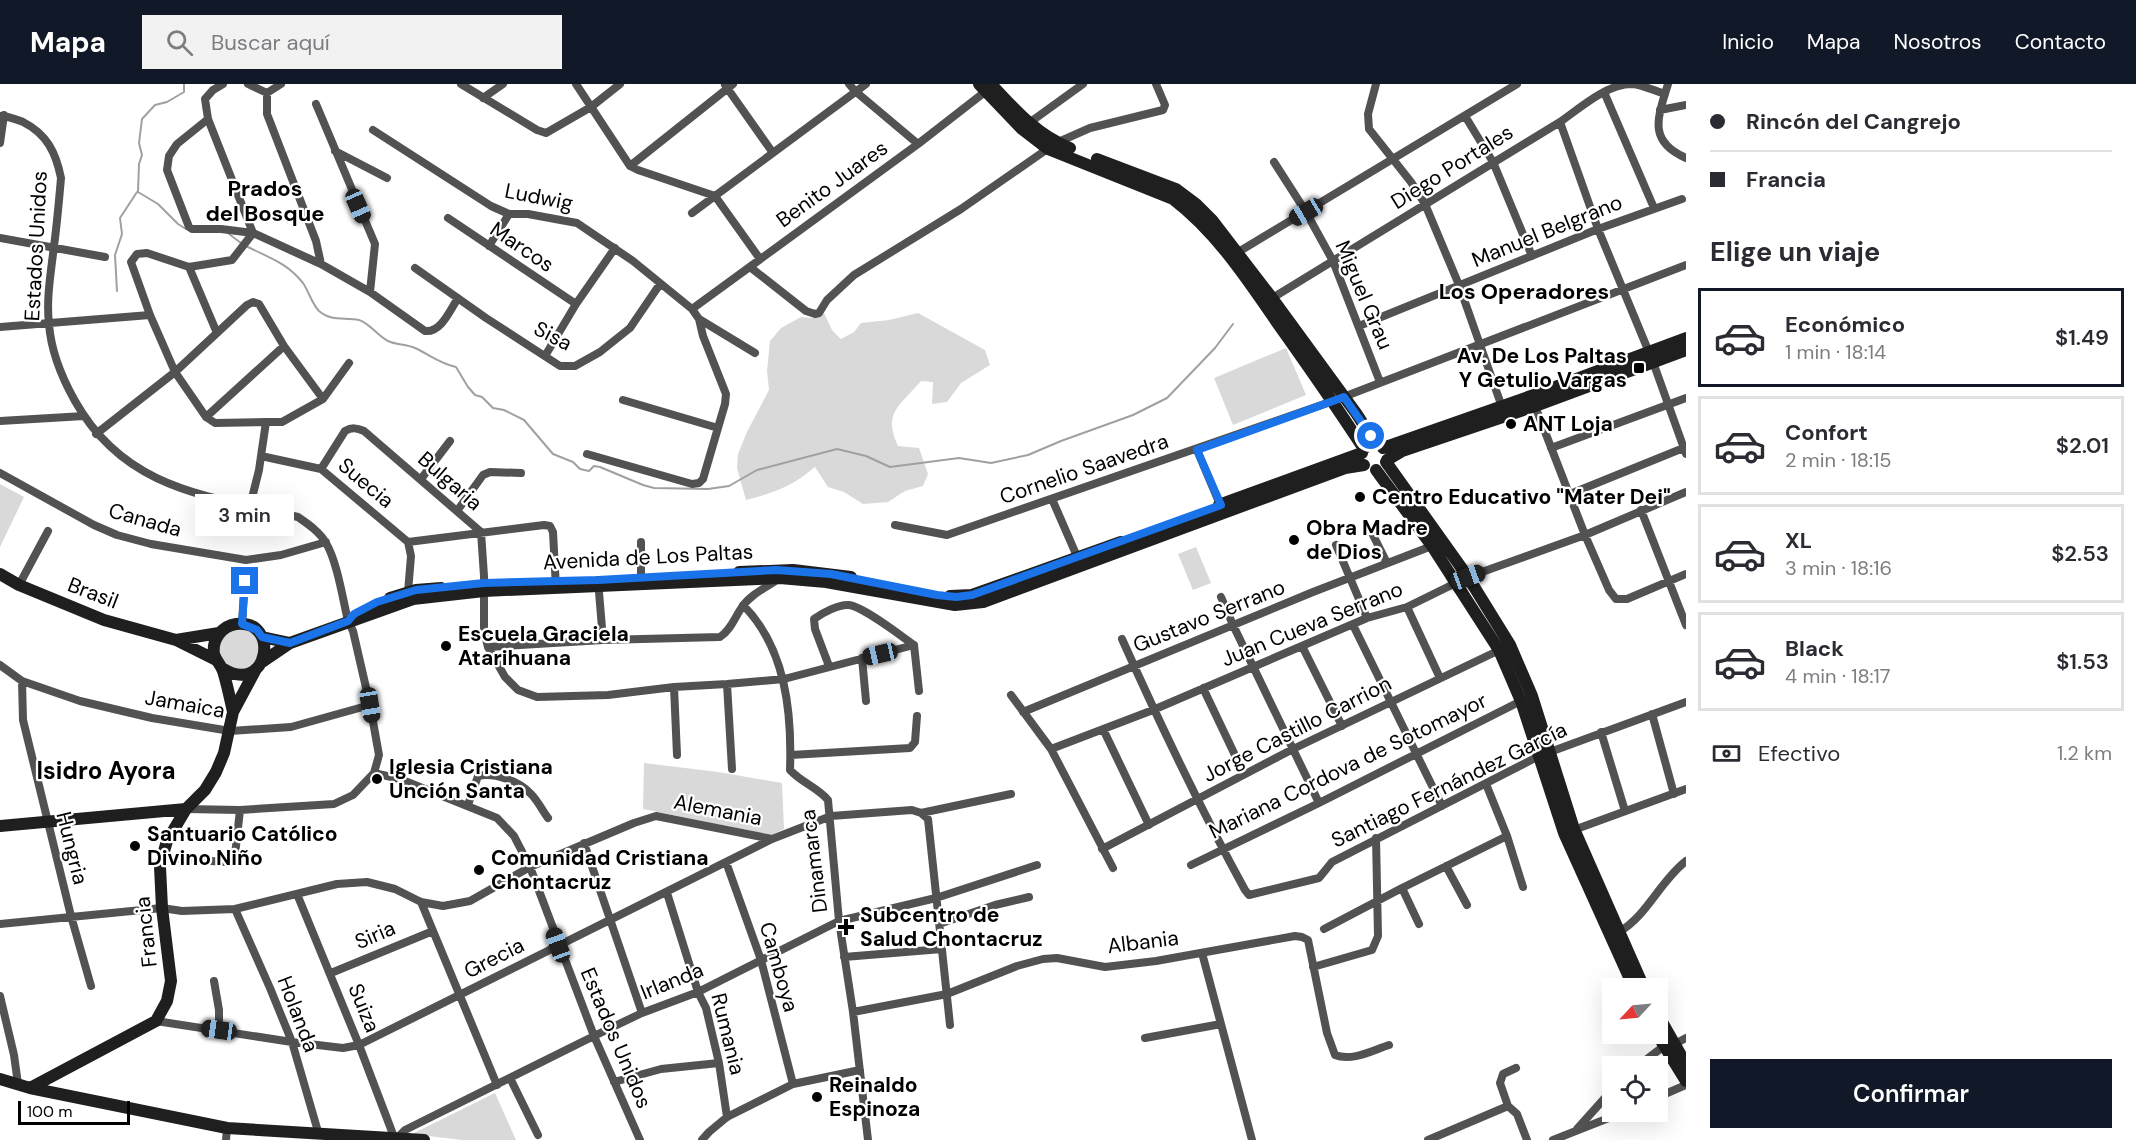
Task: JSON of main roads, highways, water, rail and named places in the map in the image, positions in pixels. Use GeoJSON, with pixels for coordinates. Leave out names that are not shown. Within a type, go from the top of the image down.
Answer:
{"type":"FeatureCollection","features":[{"type":"Feature","properties":{"kind":"main road"},"geometry":{"type":"LineString","coordinates":[[989,86],[1052,146]]}},
{"type":"Feature","properties":{"kind":"main road"},"geometry":{"type":"LineString","coordinates":[[989,86],[1022,129],[1052,146],[1176,189],[1204,212],[1339,399],[1375,456],[1462,580],[1532,696],[1544,754]]}},
{"type":"Feature","properties":{"kind":"main road","name":"Avenida de Los Paltas"},"geometry":{"type":"LineString","coordinates":[[1504,411],[1535,406],[1651,357],[1686,338]]}},
{"type":"Feature","properties":{"kind":"main road","name":"Avenida de Los Paltas"},"geometry":{"type":"LineString","coordinates":[[348,621],[354,614],[377,602],[408,592],[781,574],[831,574],[869,580],[917,592],[956,597],[972,595],[1079,562],[1321,472],[1375,456],[1402,452],[1504,411],[1651,357],[1686,350]]}},
{"type":"Feature","properties":{"kind":"main road","name":"Brasil"},"geometry":{"type":"LineString","coordinates":[[0,574],[19,585],[104,620],[176,640],[219,664]]}},
{"type":"Feature","properties":{"kind":"main road","name":"Avenida de Los Paltas"},"geometry":{"type":"LineString","coordinates":[[259,666],[290,643],[394,604],[484,587]]}},
{"type":"Feature","properties":{"kind":"main road"},"geometry":{"type":"LineString","coordinates":[[242,624],[257,630],[265,645],[259,666],[248,674],[239,675],[230,673],[219,664],[214,646],[219,633],[226,627],[242,624]]}},
{"type":"Feature","properties":{"kind":"main road","name":"Brasil"},"geometry":{"type":"LineString","coordinates":[[176,640],[219,633]]}},
{"type":"Feature","properties":{"kind":"main road"},"geometry":{"type":"LineString","coordinates":[[262,637],[290,643]]}},
{"type":"Feature","properties":{"kind":"main road"},"geometry":{"type":"LineString","coordinates":[[1504,647],[1521,700],[1544,754],[1569,831],[1630,978]]}},
{"type":"Feature","properties":{"kind":"main road","name":"Francia"},"geometry":{"type":"LineString","coordinates":[[219,664],[233,712]]}},
{"type":"Feature","properties":{"kind":"main road","name":"Francia"},"geometry":{"type":"LineString","coordinates":[[24,1086],[156,1022],[167,1001],[171,981],[162,908],[160,867],[162,858],[168,841],[186,809],[205,790],[216,772],[224,753],[233,712],[259,666]]}},
{"type":"Feature","properties":{"kind":"main road"},"geometry":{"type":"LineString","coordinates":[[0,826],[186,809]]}},
{"type":"Feature","properties":{"kind":"main road"},"geometry":{"type":"LineString","coordinates":[[1569,831],[1640,978]]}},
{"type":"Feature","properties":{"kind":"main road"},"geometry":{"type":"LineString","coordinates":[[1665,1044],[1686,1064]]}},
{"type":"Feature","properties":{"kind":"main road"},"geometry":{"type":"LineString","coordinates":[[1667,1044],[1686,1083]]}},
{"type":"Feature","properties":{"kind":"main road"},"geometry":{"type":"LineString","coordinates":[[0,1079],[227,1134],[396,1137],[424,1140]]}},
{"type":"Feature","properties":{"kind":"waterway"},"geometry":{"type":"LineString","coordinates":[[184,84],[184,92],[167,102],[155,105],[142,119],[139,143],[142,155],[139,164],[138,192],[158,204],[186,229]]}},
{"type":"Feature","properties":{"kind":"waterway"},"geometry":{"type":"LineString","coordinates":[[117,291],[115,255],[122,234],[120,218],[137,192]]}},
{"type":"Feature","properties":{"kind":"waterway"},"geometry":{"type":"LineString","coordinates":[[229,234],[241,243]]}},
{"type":"Feature","properties":{"kind":"waterway"},"geometry":{"type":"LineString","coordinates":[[246,246],[277,261],[297,276],[314,305],[324,314],[333,318],[362,321],[388,341],[415,348],[456,367],[475,395],[482,397],[493,408],[504,410],[524,420],[553,454],[573,462],[580,469],[589,471],[594,466],[600,467],[654,488],[708,489],[729,486],[757,470],[837,449],[866,456],[890,467],[959,458],[991,463],[1028,455],[1133,415],[1167,398],[1215,348],[1233,324]]}},
{"type":"Feature","properties":{"kind":"place","name":"Av. De Los Paltas Y Getulio Vargas"},"geometry":{"type":"Point","coordinates":[1639,368]}},
{"type":"Feature","properties":{"kind":"place","name":"ANT Loja"},"geometry":{"type":"Point","coordinates":[1511,424]}},
{"type":"Feature","properties":{"kind":"place","name":"Centro Educativo \"Mater Dei\""},"geometry":{"type":"Point","coordinates":[1360,497]}},
{"type":"Feature","properties":{"kind":"place","name":"Obra Madre de Dios"},"geometry":{"type":"Point","coordinates":[1294,540]}},
{"type":"Feature","properties":{"kind":"place","name":"Escuela Graciela Atarihuana"},"geometry":{"type":"Point","coordinates":[446,646]}},
{"type":"Feature","properties":{"kind":"place","name":"Iglesia Cristiana Unción Santa"},"geometry":{"type":"Point","coordinates":[377,779]}},
{"type":"Feature","properties":{"kind":"place","name":"Santuario Católico Divino Niño"},"geometry":{"type":"Point","coordinates":[135,846]}},
{"type":"Feature","properties":{"kind":"place","name":"Comunidad Cristiana Chontacruz"},"geometry":{"type":"Point","coordinates":[479,870]}},
{"type":"Feature","properties":{"kind":"place","name":"Subcentro de Salud Chontacruz"},"geometry":{"type":"Point","coordinates":[846,927]}},
{"type":"Feature","properties":{"kind":"place","name":"Reinaldo Espinoza"},"geometry":{"type":"Point","coordinates":[817,1097]}},
{"type":"Feature","properties":{"kind":"district","name":"Prados del Bosque"},"geometry":{"type":"Point","coordinates":[265,200]}},
{"type":"Feature","properties":{"kind":"district","name":"Los Operadores"},"geometry":{"type":"Point","coordinates":[1524,291]}},
{"type":"Feature","properties":{"kind":"district","name":"Isidro Ayora"},"geometry":{"type":"Point","coordinates":[106,771]}}]}
